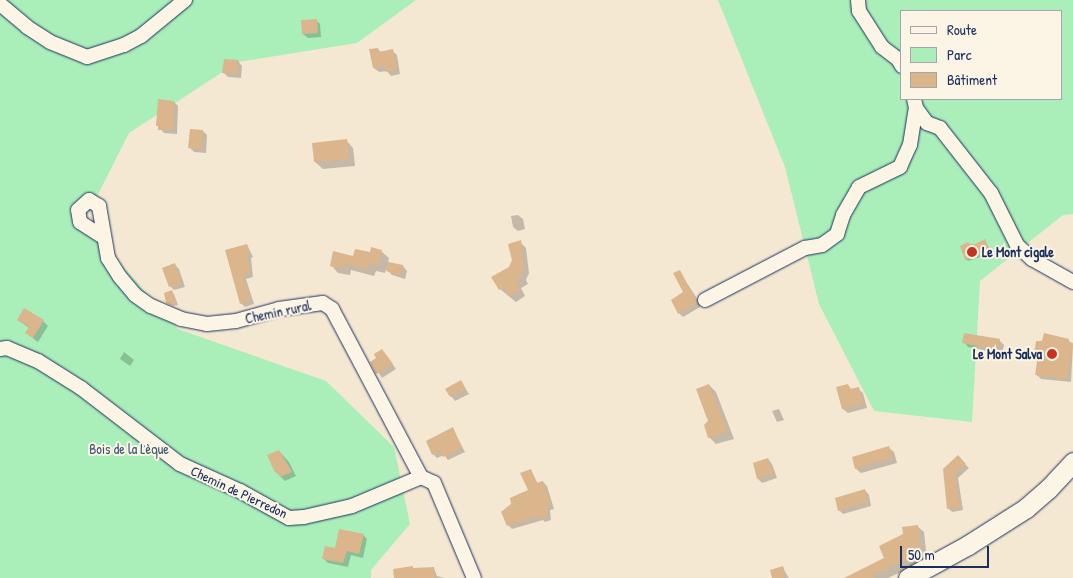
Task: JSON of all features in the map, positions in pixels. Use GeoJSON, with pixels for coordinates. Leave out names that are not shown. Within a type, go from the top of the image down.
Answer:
{"type":"FeatureCollection","features":[{"type":"Feature","properties":{"kind":"street"},"geometry":{"type":"LineString","coordinates":[[0,4],[28,28],[50,42],[87,57],[124,45],[141,36],[185,0]]}},
{"type":"Feature","properties":{"kind":"street"},"geometry":{"type":"LineString","coordinates":[[858,0],[859,12],[882,47],[900,62]]}},
{"type":"Feature","properties":{"kind":"street"},"geometry":{"type":"LineString","coordinates":[[915,104],[927,123],[940,128],[991,193],[1017,246],[1032,259],[1073,282]]}},
{"type":"Feature","properties":{"kind":"street"},"geometry":{"type":"LineString","coordinates":[[705,300],[805,248],[822,245],[837,234],[843,214],[859,187],[900,166],[910,144],[915,104]]}},
{"type":"Feature","properties":{"kind":"street","name":"Chemin rural"},"geometry":{"type":"LineString","coordinates":[[103,237],[108,258],[135,295],[151,306],[181,319],[207,324],[236,321],[279,310],[323,303],[332,309],[420,477]]}},
{"type":"Feature","properties":{"kind":"street","name":"Chemin de Pierredon"},"geometry":{"type":"LineString","coordinates":[[0,349],[6,348],[38,361],[81,388],[180,464],[240,491],[290,518],[304,517],[352,506],[420,477]]}},
{"type":"Feature","properties":{"kind":"street"},"geometry":{"type":"LineString","coordinates":[[908,578],[968,546],[1026,508],[1048,489],[1073,462]]}},
{"type":"Feature","properties":{"kind":"street"},"geometry":{"type":"LineString","coordinates":[[420,477],[434,483],[474,578]]}},
{"type":"Feature","properties":{"kind":"green space","name":"Bois de la Lèque"},"geometry":{"type":"Polygon","coordinates":[[[0,0],[416,0],[357,43],[238,62],[129,133],[84,222],[178,329],[326,381],[394,447],[410,524],[371,570],[371,578],[0,578],[0,0]]]}},
{"type":"Feature","properties":{"kind":"green space"},"geometry":{"type":"Polygon","coordinates":[[[718,0],[1073,0],[1073,214],[1063,215],[980,281],[972,422],[874,411],[819,304],[785,167],[718,0]]]}},
{"type":"Feature","properties":{"kind":"building"},"geometry":{"type":"Polygon","coordinates":[[[317,19],[318,33],[302,34],[301,20],[317,19]]]}},
{"type":"Feature","properties":{"kind":"building"},"geometry":{"type":"Polygon","coordinates":[[[378,48],[379,52],[393,49],[397,70],[386,72],[384,66],[373,68],[369,49],[378,48]]]}},
{"type":"Feature","properties":{"kind":"building"},"geometry":{"type":"Polygon","coordinates":[[[224,59],[238,60],[237,74],[222,73],[224,59]]]}},
{"type":"Feature","properties":{"kind":"building"},"geometry":{"type":"Polygon","coordinates":[[[158,99],[174,101],[173,130],[158,130],[158,126],[156,126],[158,99]]]}},
{"type":"Feature","properties":{"kind":"building"},"geometry":{"type":"Polygon","coordinates":[[[190,129],[203,130],[202,149],[188,148],[190,129]]]}},
{"type":"Feature","properties":{"kind":"building"},"geometry":{"type":"Polygon","coordinates":[[[347,139],[349,159],[314,162],[312,143],[347,139]]]}},
{"type":"Feature","properties":{"kind":"building","name":"Le Mont cigale"},"geometry":{"type":"Polygon","coordinates":[[[985,239],[990,251],[965,260],[960,246],[968,242],[975,244],[985,239]]]}},
{"type":"Feature","properties":{"kind":"building"},"geometry":{"type":"Polygon","coordinates":[[[521,240],[524,266],[521,273],[523,277],[516,281],[520,290],[508,296],[504,288],[499,290],[491,277],[509,267],[512,260],[508,244],[521,240]]]}},
{"type":"Feature","properties":{"kind":"building"},"geometry":{"type":"Polygon","coordinates":[[[247,244],[250,252],[247,254],[250,273],[243,275],[251,300],[240,304],[225,250],[247,244]]]}},
{"type":"Feature","properties":{"kind":"building"},"geometry":{"type":"Polygon","coordinates":[[[371,247],[382,250],[378,266],[369,264],[367,269],[344,264],[343,269],[330,266],[333,251],[353,256],[355,249],[370,252],[371,247]]]}},
{"type":"Feature","properties":{"kind":"building"},"geometry":{"type":"Polygon","coordinates":[[[388,262],[403,265],[401,275],[386,271],[388,262]]]}},
{"type":"Feature","properties":{"kind":"building"},"geometry":{"type":"Polygon","coordinates":[[[175,263],[182,283],[169,287],[162,268],[175,263]]]}},
{"type":"Feature","properties":{"kind":"building"},"geometry":{"type":"Polygon","coordinates":[[[680,270],[697,303],[678,314],[671,300],[683,292],[673,273],[680,270]]]}},
{"type":"Feature","properties":{"kind":"building"},"geometry":{"type":"Polygon","coordinates":[[[172,290],[176,304],[170,305],[166,303],[164,293],[172,290]]]}},
{"type":"Feature","properties":{"kind":"building"},"geometry":{"type":"Polygon","coordinates":[[[24,308],[44,320],[33,338],[25,333],[29,327],[17,320],[24,308]]]}},
{"type":"Feature","properties":{"kind":"building"},"geometry":{"type":"Polygon","coordinates":[[[964,333],[1000,339],[998,350],[962,343],[964,333]]]}},
{"type":"Feature","properties":{"kind":"building"},"geometry":{"type":"Polygon","coordinates":[[[1044,333],[1069,339],[1069,342],[1073,343],[1067,379],[1035,375],[1038,355],[1034,354],[1036,341],[1042,341],[1044,333]]]}},
{"type":"Feature","properties":{"kind":"building"},"geometry":{"type":"Polygon","coordinates":[[[382,349],[393,364],[376,374],[370,362],[376,358],[374,354],[382,349]]]}},
{"type":"Feature","properties":{"kind":"building"},"geometry":{"type":"Polygon","coordinates":[[[461,380],[466,389],[450,397],[445,389],[461,380]]]}},
{"type":"Feature","properties":{"kind":"building"},"geometry":{"type":"Polygon","coordinates":[[[709,384],[728,432],[708,438],[704,425],[708,421],[696,389],[709,384]]]}},
{"type":"Feature","properties":{"kind":"building"},"geometry":{"type":"Polygon","coordinates":[[[848,384],[850,389],[859,387],[863,404],[842,409],[836,387],[848,384]]]}},
{"type":"Feature","properties":{"kind":"building"},"geometry":{"type":"Polygon","coordinates":[[[453,427],[462,448],[443,457],[440,451],[432,455],[426,441],[453,427]]]}},
{"type":"Feature","properties":{"kind":"building"},"geometry":{"type":"Polygon","coordinates":[[[889,446],[893,458],[855,469],[852,457],[889,446]]]}},
{"type":"Feature","properties":{"kind":"building"},"geometry":{"type":"Polygon","coordinates":[[[279,450],[292,472],[280,477],[277,471],[275,473],[267,455],[279,450]]]}},
{"type":"Feature","properties":{"kind":"building"},"geometry":{"type":"Polygon","coordinates":[[[958,455],[966,464],[955,474],[960,507],[947,509],[943,469],[958,455]]]}},
{"type":"Feature","properties":{"kind":"building"},"geometry":{"type":"Polygon","coordinates":[[[768,458],[774,473],[757,479],[753,463],[768,458]]]}},
{"type":"Feature","properties":{"kind":"building"},"geometry":{"type":"Polygon","coordinates":[[[531,469],[536,483],[543,481],[551,505],[547,506],[548,517],[540,519],[539,516],[507,526],[501,512],[511,504],[510,498],[528,490],[520,473],[531,469]]]}},
{"type":"Feature","properties":{"kind":"building"},"geometry":{"type":"Polygon","coordinates":[[[865,489],[868,502],[838,511],[835,498],[865,489]]]}},
{"type":"Feature","properties":{"kind":"building"},"geometry":{"type":"Polygon","coordinates":[[[918,525],[921,554],[873,575],[874,578],[844,578],[884,558],[879,546],[903,534],[902,527],[918,525]]]}},
{"type":"Feature","properties":{"kind":"building"},"geometry":{"type":"Polygon","coordinates":[[[339,529],[364,534],[359,554],[347,551],[343,563],[322,559],[325,546],[335,548],[339,529]]]}},
{"type":"Feature","properties":{"kind":"building"},"geometry":{"type":"Polygon","coordinates":[[[413,566],[413,568],[434,567],[435,578],[394,578],[393,569],[413,566]]]}},
{"type":"Feature","properties":{"kind":"building"},"geometry":{"type":"Polygon","coordinates":[[[783,566],[786,575],[782,578],[772,578],[770,570],[783,566]]]}},
{"type":"Feature","properties":{"kind":"place","name":"Le Mont cigale"},"geometry":{"type":"Point","coordinates":[972,252]}},
{"type":"Feature","properties":{"kind":"place","name":"Le Mont Salva"},"geometry":{"type":"Point","coordinates":[1052,354]}}]}
